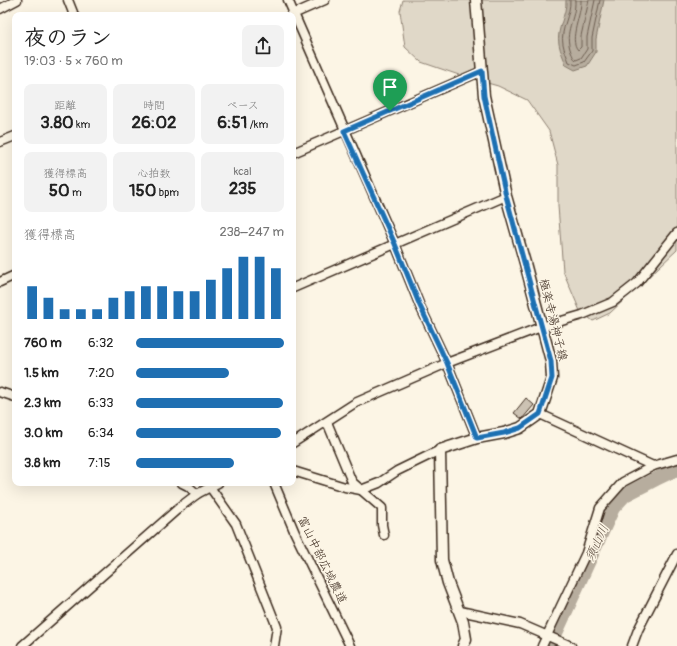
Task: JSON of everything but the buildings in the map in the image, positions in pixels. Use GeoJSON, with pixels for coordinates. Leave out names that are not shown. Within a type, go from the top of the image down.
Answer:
{"type":"FeatureCollection","features":[{"type":"Feature","properties":{"kind":"main road","name":"極楽寺湯神子線"},"geometry":{"type":"LineString","coordinates":[[476,0],[484,96],[506,196],[526,263],[541,327],[551,361],[552,378],[540,414]]}},
{"type":"Feature","properties":{"kind":"main road"},"geometry":{"type":"LineString","coordinates":[[463,646],[466,639],[463,622],[448,583],[442,560],[440,450],[477,438],[504,433],[520,428],[540,414]]}},
{"type":"Feature","properties":{"kind":"street"},"geometry":{"type":"LineString","coordinates":[[0,9],[17,0]]}},
{"type":"Feature","properties":{"kind":"street"},"geometry":{"type":"LineString","coordinates":[[68,0],[73,12]]}},
{"type":"Feature","properties":{"kind":"street"},"geometry":{"type":"LineString","coordinates":[[288,0],[291,12]]}},
{"type":"Feature","properties":{"kind":"street"},"geometry":{"type":"LineString","coordinates":[[296,12],[325,0]]}},
{"type":"Feature","properties":{"kind":"street"},"geometry":{"type":"LineString","coordinates":[[296,23],[395,244],[420,306],[447,363],[477,438]]}},
{"type":"Feature","properties":{"kind":"street"},"geometry":{"type":"LineString","coordinates":[[296,152],[482,71]]}},
{"type":"Feature","properties":{"kind":"street"},"geometry":{"type":"LineString","coordinates":[[0,142],[12,137]]}},
{"type":"Feature","properties":{"kind":"street"},"geometry":{"type":"LineString","coordinates":[[296,287],[506,196]]}},
{"type":"Feature","properties":{"kind":"street"},"geometry":{"type":"LineString","coordinates":[[296,441],[355,403],[447,363],[541,327],[582,316],[613,302],[637,283],[677,233]]}},
{"type":"Feature","properties":{"kind":"street"},"geometry":{"type":"LineString","coordinates":[[0,282],[12,276]]}},
{"type":"Feature","properties":{"kind":"street"},"geometry":{"type":"LineString","coordinates":[[0,392],[12,395]]}},
{"type":"Feature","properties":{"kind":"street"},"geometry":{"type":"LineString","coordinates":[[540,414],[653,466]]}},
{"type":"Feature","properties":{"kind":"street"},"geometry":{"type":"LineString","coordinates":[[326,422],[352,482],[382,508],[382,525],[384,535]]}},
{"type":"Feature","properties":{"kind":"street"},"geometry":{"type":"LineString","coordinates":[[296,472],[345,487],[361,490],[379,483],[397,471],[440,450]]}},
{"type":"Feature","properties":{"kind":"street"},"geometry":{"type":"LineString","coordinates":[[542,646],[586,553],[600,508],[623,482],[653,466],[677,459]]}},
{"type":"Feature","properties":{"kind":"street"},"geometry":{"type":"LineString","coordinates":[[188,486],[197,494]]}},
{"type":"Feature","properties":{"kind":"street","name":"富山中部広域農道"},"geometry":{"type":"LineString","coordinates":[[275,486],[295,533],[350,646]]}},
{"type":"Feature","properties":{"kind":"street"},"geometry":{"type":"LineString","coordinates":[[22,646],[197,494],[210,487],[236,524],[277,627],[274,646]]}},
{"type":"Feature","properties":{"kind":"street"},"geometry":{"type":"LineString","coordinates":[[632,646],[638,630],[677,554]]}},
{"type":"Feature","properties":{"kind":"street"},"geometry":{"type":"LineString","coordinates":[[460,611],[520,624],[571,646]]}},
{"type":"Feature","properties":{"kind":"shaded area"},"geometry":{"type":"Polygon","coordinates":[[[403,0],[677,0],[677,250],[610,313],[593,321],[580,311],[563,271],[558,206],[558,165],[549,131],[527,100],[498,86],[421,62],[405,47],[400,11],[403,0]]]}},
{"type":"Feature","properties":{"kind":"water"},"geometry":{"type":"Polygon","coordinates":[[[566,0],[604,0],[596,39],[596,52],[587,66],[575,70],[566,65],[560,49],[558,38],[565,11],[566,0]]]}},
{"type":"Feature","properties":{"kind":"waterway","name":"須山川"},"geometry":{"type":"LineString","coordinates":[[550,646],[613,508],[625,495],[677,469]]}},
{"type":"Feature","properties":{"kind":"route"},"geometry":{"type":"LineString","coordinates":[[482,71],[484,96],[506,196],[526,263],[541,327],[551,361],[552,378],[540,414],[520,428],[504,433],[477,438],[447,363],[420,306],[395,244],[344,131],[390,111],[482,71]]}}]}
